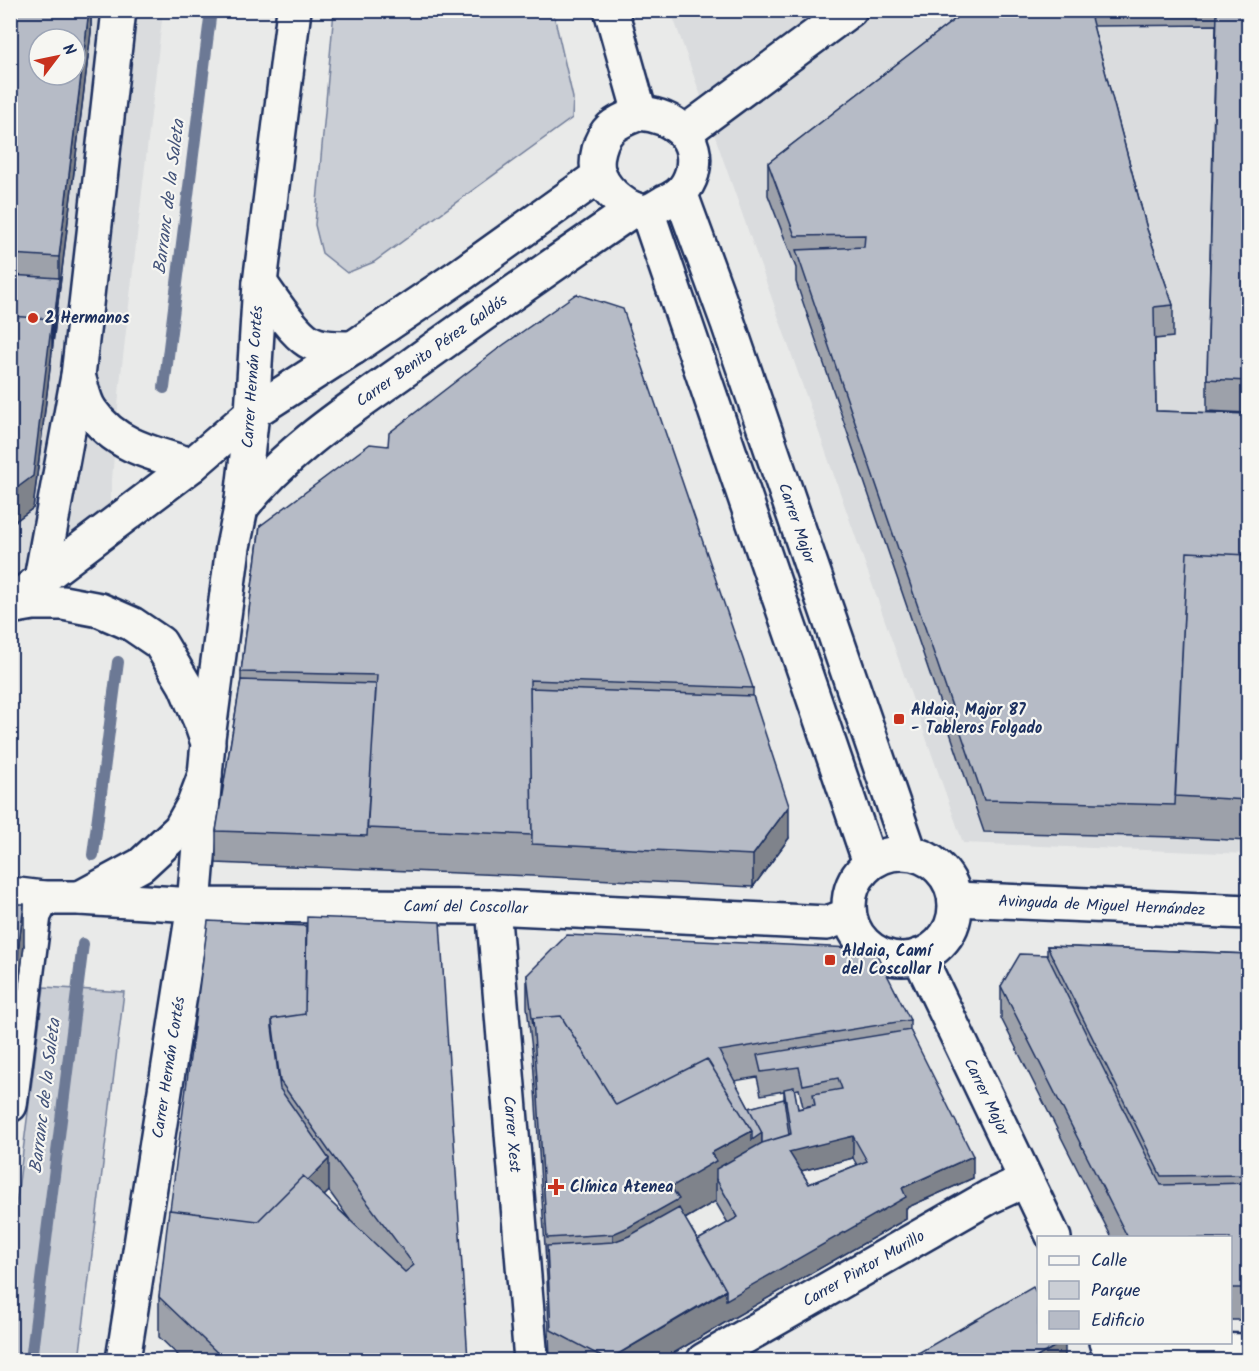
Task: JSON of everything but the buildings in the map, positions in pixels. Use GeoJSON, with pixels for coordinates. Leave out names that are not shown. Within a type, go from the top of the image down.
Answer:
{"type":"FeatureCollection","features":[{"type":"Feature","properties":{"kind":"street"},"geometry":{"type":"LineString","coordinates":[[41,579],[78,376],[119,10]]}},
{"type":"Feature","properties":{"kind":"street","name":"Carrer Hernán Cortés"},"geometry":{"type":"LineString","coordinates":[[208,743],[233,547],[242,508],[252,413],[260,283],[294,10]]}},
{"type":"Feature","properties":{"kind":"street"},"geometry":{"type":"LineString","coordinates":[[611,10],[640,113]]}},
{"type":"Feature","properties":{"kind":"street"},"geometry":{"type":"LineString","coordinates":[[684,133],[850,10]]}},
{"type":"Feature","properties":{"kind":"street"},"geometry":{"type":"LineString","coordinates":[[640,113],[657,115],[672,122],[684,133],[692,148],[694,165],[690,181],[681,195],[641,210],[619,202],[600,175],[597,159],[602,142],[610,128],[624,118],[640,113]]}},
{"type":"Feature","properties":{"kind":"street"},"geometry":{"type":"LineString","coordinates":[[10,606],[41,579],[192,465],[252,413],[459,276],[600,175]]}},
{"type":"Feature","properties":{"kind":"street","name":"Carrer Major"},"geometry":{"type":"LineString","coordinates":[[681,195],[728,322],[910,853]]}},
{"type":"Feature","properties":{"kind":"street"},"geometry":{"type":"LineString","coordinates":[[641,210],[870,863]]}},
{"type":"Feature","properties":{"kind":"street","name":"Carrer Benito Pérez Galdós"},"geometry":{"type":"LineString","coordinates":[[242,508],[261,483],[284,460],[337,419],[515,291],[641,210]]}},
{"type":"Feature","properties":{"kind":"street"},"geometry":{"type":"LineString","coordinates":[[260,283],[308,341],[327,348],[353,348]]}},
{"type":"Feature","properties":{"kind":"street"},"geometry":{"type":"LineString","coordinates":[[78,376],[89,410],[108,431],[136,449],[192,465]]}},
{"type":"Feature","properties":{"kind":"street","name":"Camí del Coscollar"},"geometry":{"type":"LineString","coordinates":[[10,606],[63,603],[100,610],[132,624],[160,643],[185,685],[201,720],[208,743],[205,775],[194,804],[180,829],[141,865],[80,898]]}},
{"type":"Feature","properties":{"kind":"street","name":"Carrer Hernán Cortés"},"geometry":{"type":"LineString","coordinates":[[127,1358],[194,905],[205,775]]}},
{"type":"Feature","properties":{"kind":"street"},"geometry":{"type":"LineString","coordinates":[[910,853],[926,859],[940,869],[950,882],[955,899],[954,917],[947,934],[935,948],[919,956],[901,959],[883,956],[867,947],[856,933],[849,915],[849,898],[854,882],[870,863],[877,858],[910,853]]}},
{"type":"Feature","properties":{"kind":"street","name":"Camí del Coscollar"},"geometry":{"type":"LineString","coordinates":[[10,894],[43,898],[194,905],[493,907],[827,923],[849,915]]}},
{"type":"Feature","properties":{"kind":"street"},"geometry":{"type":"LineString","coordinates":[[10,1105],[34,915],[43,898]]}},
{"type":"Feature","properties":{"kind":"street","name":"Avinguda de Miguel Hernández"},"geometry":{"type":"LineString","coordinates":[[955,899],[1248,912]]}},
{"type":"Feature","properties":{"kind":"street","name":"Carrer Xest"},"geometry":{"type":"LineString","coordinates":[[493,907],[531,1360]]}},
{"type":"Feature","properties":{"kind":"street","name":"Carrer Major"},"geometry":{"type":"LineString","coordinates":[[919,956],[1053,1236]]}},
{"type":"Feature","properties":{"kind":"street","name":"Carrer Pintor Murillo"},"geometry":{"type":"LineString","coordinates":[[704,1360],[988,1197],[1026,1180]]}},
{"type":"Feature","properties":{"kind":"street"},"geometry":{"type":"LineString","coordinates":[[1109,1350],[1248,1350]]}},
{"type":"Feature","properties":{"kind":"shaded area"},"geometry":{"type":"Polygon","coordinates":[[[11,11],[163,11],[120,383],[110,504],[11,577],[11,11]]]}},
{"type":"Feature","properties":{"kind":"shaded area"},"geometry":{"type":"Polygon","coordinates":[[[671,11],[1248,11],[1248,854],[963,843],[671,11]]]}},
{"type":"Feature","properties":{"kind":"green space"},"geometry":{"type":"Polygon","coordinates":[[[334,11],[553,11],[573,98],[572,118],[374,262],[347,273],[322,253],[315,225],[334,11]]]}},
{"type":"Feature","properties":{"kind":"green space"},"geometry":{"type":"Polygon","coordinates":[[[44,987],[124,992],[79,1360],[11,1360],[11,1245],[44,987]]]}},
{"type":"Feature","properties":{"kind":"waterway","name":"Barranc de la Saleta"},"geometry":{"type":"LineString","coordinates":[[164,388],[211,10]]}},
{"type":"Feature","properties":{"kind":"waterway","name":"Barranc de la Saleta"},"geometry":{"type":"LineString","coordinates":[[93,855],[118,662]]}},
{"type":"Feature","properties":{"kind":"waterway","name":"Barranc de la Saleta"},"geometry":{"type":"LineString","coordinates":[[31,1360],[83,944]]}},
{"type":"Feature","properties":{"kind":"place","name":"2 Hermanos"},"geometry":{"type":"Point","coordinates":[33,318]}},
{"type":"Feature","properties":{"kind":"place","name":"Aldaia, Major 87 - Tableros Folgado"},"geometry":{"type":"Point","coordinates":[899,719]}},
{"type":"Feature","properties":{"kind":"place","name":"Aldaia, Camí del Coscollar 1"},"geometry":{"type":"Point","coordinates":[830,960]}},
{"type":"Feature","properties":{"kind":"place","name":"Clínica Atenea"},"geometry":{"type":"Point","coordinates":[556,1187]}}]}
